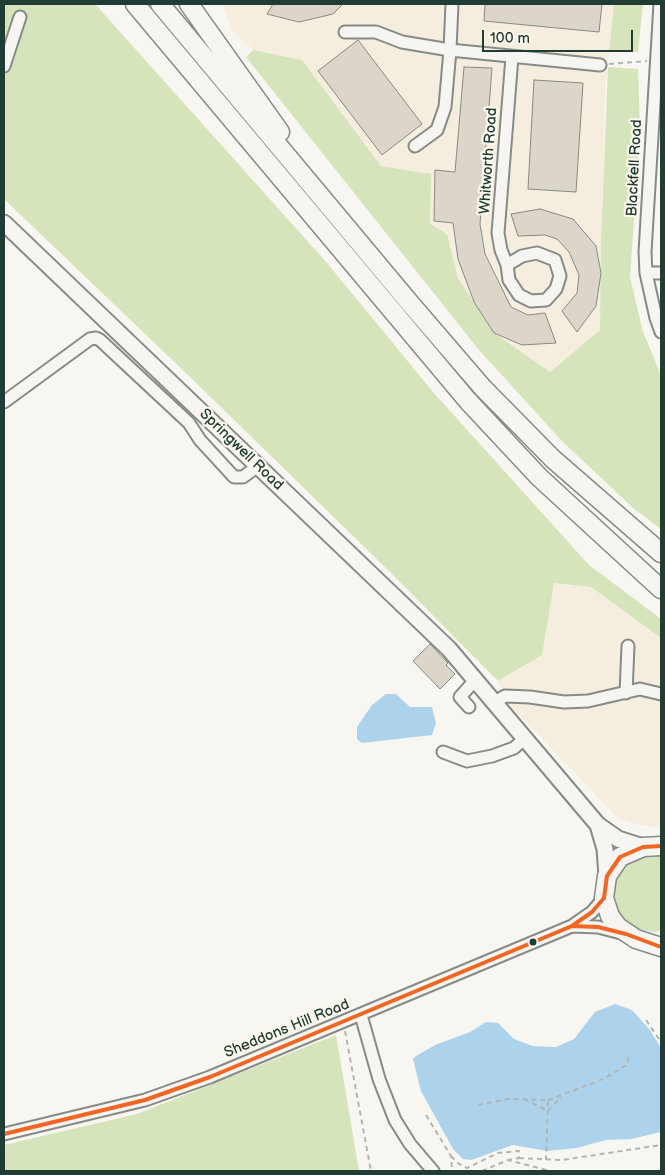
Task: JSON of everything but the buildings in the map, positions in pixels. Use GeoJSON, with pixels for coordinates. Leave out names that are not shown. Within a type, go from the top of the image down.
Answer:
{"type":"FeatureCollection","features":[{"type":"Feature","properties":{"kind":"highway"},"geometry":{"type":"LineString","coordinates":[[124,4],[193,72]]}},
{"type":"Feature","properties":{"kind":"highway"},"geometry":{"type":"LineString","coordinates":[[135,4],[468,401],[539,476],[661,589]]}},
{"type":"Feature","properties":{"kind":"highway"},"geometry":{"type":"LineString","coordinates":[[160,4],[483,388],[553,459],[661,553]]}},
{"type":"Feature","properties":{"kind":"highway"},"geometry":{"type":"LineString","coordinates":[[189,4],[345,225]]}},
{"type":"Feature","properties":{"kind":"highway"},"geometry":{"type":"LineString","coordinates":[[656,942],[626,934],[610,916],[604,898],[607,876],[620,857],[643,846],[661,846]]}},
{"type":"Feature","properties":{"kind":"main road","name":"Springwell Road"},"geometry":{"type":"LineString","coordinates":[[4,223],[449,649],[598,825]]}},
{"type":"Feature","properties":{"kind":"main road"},"geometry":{"type":"LineString","coordinates":[[598,825],[618,839],[643,846]]}},
{"type":"Feature","properties":{"kind":"main road"},"geometry":{"type":"LineString","coordinates":[[598,825],[605,849],[607,876]]}},
{"type":"Feature","properties":{"kind":"street"},"geometry":{"type":"LineString","coordinates":[[415,146],[437,130],[445,106],[452,4]]}},
{"type":"Feature","properties":{"kind":"street","name":"Blackfell Road"},"geometry":{"type":"LineString","coordinates":[[660,4],[659,60],[645,252],[646,273],[661,332]]}},
{"type":"Feature","properties":{"kind":"street"},"geometry":{"type":"LineString","coordinates":[[4,66],[20,17]]}},
{"type":"Feature","properties":{"kind":"street"},"geometry":{"type":"LineString","coordinates":[[345,32],[376,32],[402,42],[450,50],[600,65]]}},
{"type":"Feature","properties":{"kind":"street","name":"Whitworth Road"},"geometry":{"type":"LineString","coordinates":[[508,265],[522,256],[537,253],[555,260],[560,276],[556,289],[546,300],[531,301],[518,295],[509,280],[508,265],[501,250],[498,233],[512,57]]}},
{"type":"Feature","properties":{"kind":"street"},"geometry":{"type":"LineString","coordinates":[[646,273],[661,273]]}},
{"type":"Feature","properties":{"kind":"street"},"geometry":{"type":"LineString","coordinates":[[4,402],[90,339],[96,338],[189,423],[200,440],[234,477],[243,476],[258,466]]}},
{"type":"Feature","properties":{"kind":"street"},"geometry":{"type":"LineString","coordinates":[[626,693],[628,646]]}},
{"type":"Feature","properties":{"kind":"street"},"geometry":{"type":"LineString","coordinates":[[468,707],[460,697],[476,679]]}},
{"type":"Feature","properties":{"kind":"street"},"geometry":{"type":"LineString","coordinates":[[495,702],[505,696],[530,697],[564,702],[588,701],[640,689],[661,694]]}},
{"type":"Feature","properties":{"kind":"street"},"geometry":{"type":"LineString","coordinates":[[443,752],[467,760],[492,756],[514,748],[525,738]]}},
{"type":"Feature","properties":{"kind":"street"},"geometry":{"type":"LineString","coordinates":[[572,926],[592,912],[604,898]]}},
{"type":"Feature","properties":{"kind":"street"},"geometry":{"type":"LineString","coordinates":[[572,926],[598,927],[626,934]]}},
{"type":"Feature","properties":{"kind":"street","name":"Sheddons Hill Road"},"geometry":{"type":"LineString","coordinates":[[4,1134],[145,1100],[210,1077],[572,926]]}},
{"type":"Feature","properties":{"kind":"street"},"geometry":{"type":"LineString","coordinates":[[361,1015],[380,1079],[396,1120],[410,1144],[433,1171]]}},
{"type":"Feature","properties":{"kind":"path"},"geometry":{"type":"LineString","coordinates":[[600,65],[659,60]]}},
{"type":"Feature","properties":{"kind":"path"},"geometry":{"type":"LineString","coordinates":[[646,1020],[661,1042]]}},
{"type":"Feature","properties":{"kind":"path"},"geometry":{"type":"LineString","coordinates":[[343,1023],[371,1171]]}},
{"type":"Feature","properties":{"kind":"path"},"geometry":{"type":"LineString","coordinates":[[478,1105],[523,1099],[548,1100],[612,1074],[628,1064],[628,1055]]}},
{"type":"Feature","properties":{"kind":"path"},"geometry":{"type":"LineString","coordinates":[[548,1111],[562,1095]]}},
{"type":"Feature","properties":{"kind":"path"},"geometry":{"type":"LineString","coordinates":[[523,1099],[548,1111]]}},
{"type":"Feature","properties":{"kind":"path"},"geometry":{"type":"LineString","coordinates":[[546,1160],[548,1100]]}},
{"type":"Feature","properties":{"kind":"path"},"geometry":{"type":"LineString","coordinates":[[426,1115],[451,1156],[459,1164],[467,1168],[502,1153],[519,1151],[519,1158]]}},
{"type":"Feature","properties":{"kind":"path"},"geometry":{"type":"LineString","coordinates":[[482,1171],[519,1158],[546,1160],[578,1159],[661,1145]]}},
{"type":"Feature","properties":{"kind":"path"},"geometry":{"type":"LineString","coordinates":[[502,1153],[507,1161],[550,1171]]}},
{"type":"Feature","properties":{"kind":"path"},"geometry":{"type":"LineString","coordinates":[[451,1156],[452,1171]]}},
{"type":"Feature","properties":{"kind":"shaded area"},"geometry":{"type":"Polygon","coordinates":[[[223,4],[614,4],[605,93],[600,330],[550,372],[494,333],[458,278],[447,234],[430,225],[431,174],[381,166],[302,60],[253,50],[232,31],[223,4]]]}},
{"type":"Feature","properties":{"kind":"shaded area"},"geometry":{"type":"Polygon","coordinates":[[[553,583],[591,587],[661,638],[661,827],[640,825],[619,819],[508,703],[498,681],[542,655],[553,583]]]}},
{"type":"Feature","properties":{"kind":"green space"},"geometry":{"type":"Polygon","coordinates":[[[4,4],[95,4],[327,263],[433,392],[589,565],[661,619],[661,638],[591,587],[554,583],[542,655],[498,681],[392,574],[4,199],[4,4]]]}},
{"type":"Feature","properties":{"kind":"green space"},"geometry":{"type":"Polygon","coordinates":[[[614,4],[643,4],[638,52],[609,51],[614,4]]]}},
{"type":"Feature","properties":{"kind":"green space"},"geometry":{"type":"Polygon","coordinates":[[[253,50],[302,60],[381,166],[431,174],[430,224],[447,234],[458,278],[494,333],[550,372],[600,330],[601,243],[608,67],[638,69],[640,132],[630,277],[643,332],[661,375],[661,529],[633,508],[562,441],[479,350],[246,57],[253,50]]]}},
{"type":"Feature","properties":{"kind":"green space"},"geometry":{"type":"Polygon","coordinates":[[[661,855],[661,931],[654,932],[638,929],[625,921],[617,908],[614,893],[617,877],[626,865],[639,856],[661,855]]]}},
{"type":"Feature","properties":{"kind":"green space"},"geometry":{"type":"Polygon","coordinates":[[[336,1035],[359,1171],[4,1171],[4,1145],[137,1114],[336,1035]]]}},
{"type":"Feature","properties":{"kind":"water"},"geometry":{"type":"Polygon","coordinates":[[[386,694],[396,694],[410,707],[432,707],[436,723],[432,735],[362,743],[357,739],[357,727],[372,705],[386,694]]]}},
{"type":"Feature","properties":{"kind":"water"},"geometry":{"type":"Polygon","coordinates":[[[615,1004],[632,1010],[650,1030],[661,1048],[661,1132],[631,1139],[606,1140],[577,1148],[547,1151],[513,1145],[471,1160],[463,1159],[453,1149],[421,1091],[413,1059],[416,1056],[435,1045],[470,1032],[486,1022],[498,1023],[514,1039],[533,1046],[556,1047],[574,1039],[595,1012],[615,1004]]]}},
{"type":"Feature","properties":{"kind":"transit line"},"geometry":{"type":"LineString","coordinates":[[4,1134],[145,1100],[210,1077],[572,926],[592,912],[604,898],[607,876],[620,857],[643,847],[661,846]]}},
{"type":"Feature","properties":{"kind":"transit line"},"geometry":{"type":"LineString","coordinates":[[572,926],[598,927],[626,934],[661,947]]}}]}
